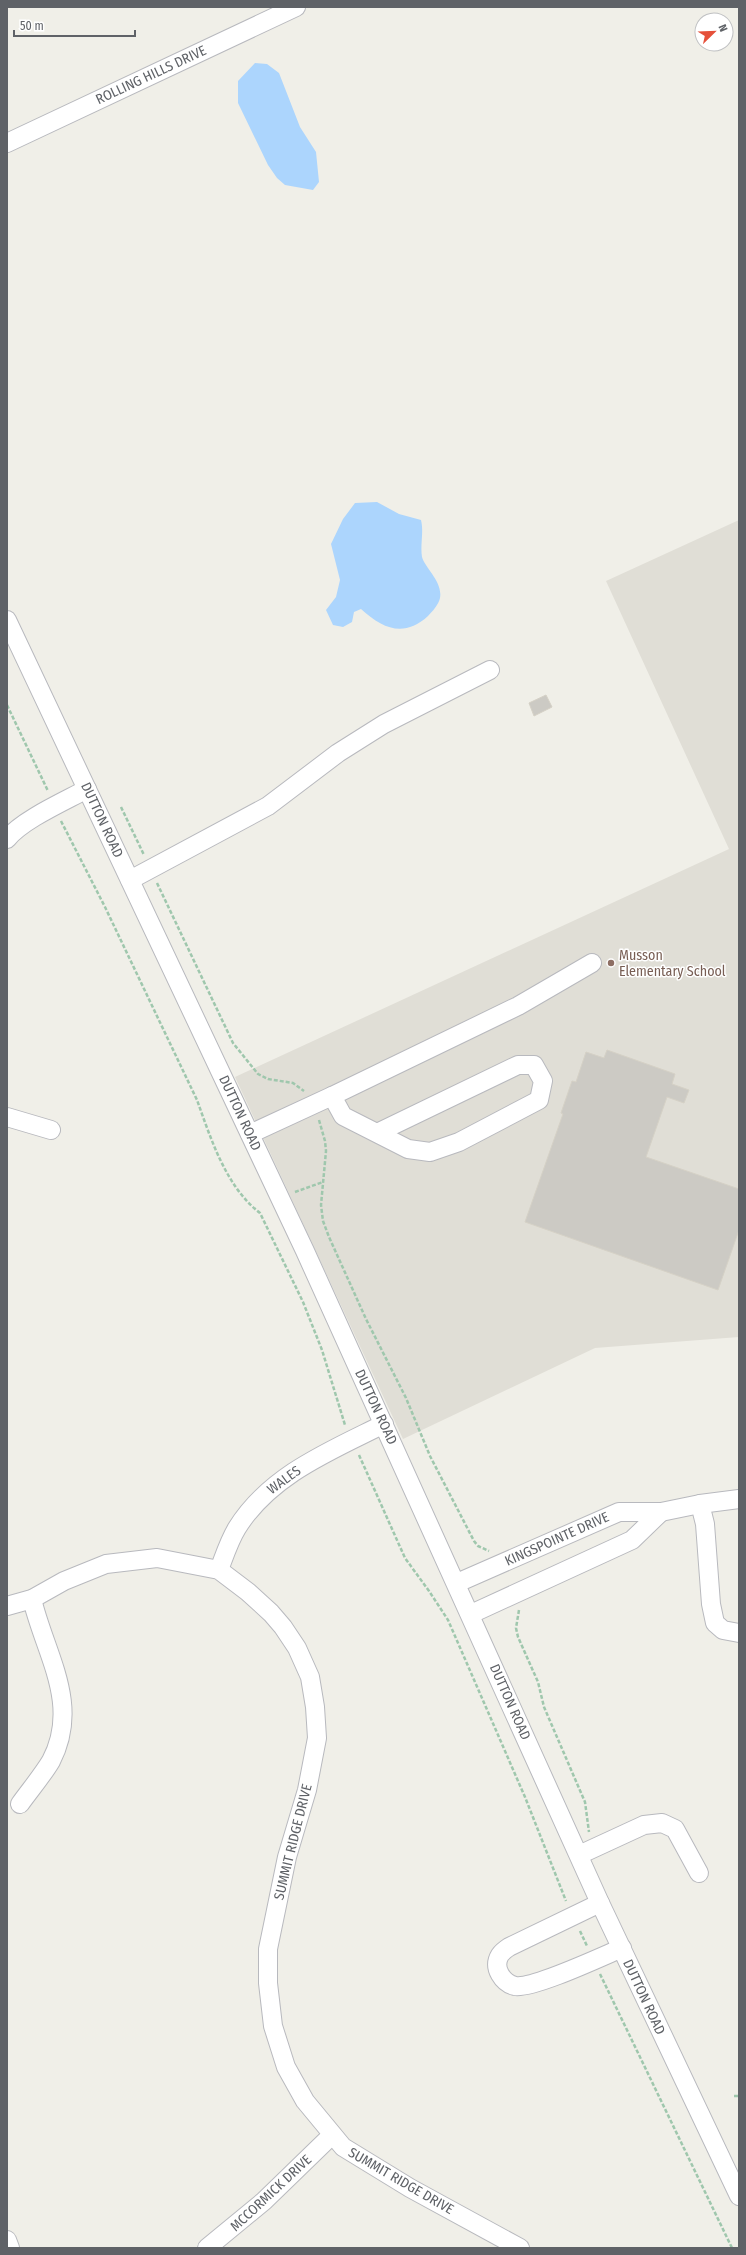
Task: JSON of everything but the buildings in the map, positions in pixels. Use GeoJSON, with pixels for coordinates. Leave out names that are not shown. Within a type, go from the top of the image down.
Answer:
{"type":"FeatureCollection","features":[{"type":"Feature","properties":{"kind":"street","name":"ROLLING HILLS DRIVE"},"geometry":{"type":"LineString","coordinates":[[7,143],[296,7]]}},
{"type":"Feature","properties":{"kind":"street","name":"DUTTON ROAD"},"geometry":{"type":"LineString","coordinates":[[7,620],[250,1134],[471,1614],[584,1853],[600,1903],[739,2196]]}},
{"type":"Feature","properties":{"kind":"street"},"geometry":{"type":"LineString","coordinates":[[130,880],[268,806],[338,753],[384,724],[490,670]]}},
{"type":"Feature","properties":{"kind":"street"},"geometry":{"type":"LineString","coordinates":[[7,839],[11,834],[87,789]]}},
{"type":"Feature","properties":{"kind":"street"},"geometry":{"type":"LineString","coordinates":[[250,1134],[518,1006],[592,963]]}},
{"type":"Feature","properties":{"kind":"street"},"geometry":{"type":"LineString","coordinates":[[332,1096],[343,1116],[408,1149],[430,1152],[459,1142],[539,1100],[543,1081],[534,1065],[518,1065],[377,1133]]}},
{"type":"Feature","properties":{"kind":"street"},"geometry":{"type":"LineString","coordinates":[[7,1117],[51,1130]]}},
{"type":"Feature","properties":{"kind":"street","name":"WALES"},"geometry":{"type":"LineString","coordinates":[[218,1570],[236,1529],[262,1496],[296,1470],[384,1424]]}},
{"type":"Feature","properties":{"kind":"street","name":"KINGSPOINTE DRIVE"},"geometry":{"type":"LineString","coordinates":[[457,1583],[619,1512],[661,1512],[700,1504],[739,1499]]}},
{"type":"Feature","properties":{"kind":"street"},"geometry":{"type":"LineString","coordinates":[[700,1504],[705,1524],[711,1604],[715,1623],[723,1630],[739,1633]]}},
{"type":"Feature","properties":{"kind":"street"},"geometry":{"type":"LineString","coordinates":[[471,1614],[632,1540],[661,1512]]}},
{"type":"Feature","properties":{"kind":"street","name":"SUMMIT RIDGE DRIVE"},"geometry":{"type":"LineString","coordinates":[[7,1606],[32,1599],[64,1581],[106,1564],[157,1558],[218,1570],[271,1613],[297,1648],[310,1677],[315,1707],[317,1738],[307,1790],[284,1872],[268,1949],[268,1983],[273,2026],[286,2067],[305,2101],[343,2147],[377,2169],[520,2248]]}},
{"type":"Feature","properties":{"kind":"street"},"geometry":{"type":"LineString","coordinates":[[20,1804],[50,1762],[60,1738],[63,1701],[32,1599]]}},
{"type":"Feature","properties":{"kind":"street"},"geometry":{"type":"LineString","coordinates":[[584,1853],[644,1824],[662,1823],[675,1829],[699,1873]]}},
{"type":"Feature","properties":{"kind":"street"},"geometry":{"type":"LineString","coordinates":[[600,1903],[508,1947],[499,1956],[497,1968],[504,1981],[516,1986],[560,1975],[622,1948]]}},
{"type":"Feature","properties":{"kind":"street","name":"MCCORMICK DRIVE"},"geometry":{"type":"LineString","coordinates":[[207,2248],[264,2201],[332,2135]]}},
{"type":"Feature","properties":{"kind":"street"},"geometry":{"type":"LineString","coordinates":[[7,2240],[10,2248]]}},
{"type":"Feature","properties":{"kind":"path"},"geometry":{"type":"LineString","coordinates":[[7,704],[55,807],[181,1066],[230,1179],[248,1204],[260,1213],[300,1296],[322,1350],[334,1394],[352,1440],[404,1558],[429,1591],[448,1620],[525,1797],[573,1916],[732,2248]]}},
{"type":"Feature","properties":{"kind":"path"},"geometry":{"type":"LineString","coordinates":[[121,808],[233,1043],[258,1074],[268,1079],[293,1083],[302,1088],[322,1126],[325,1141],[326,1166],[321,1204],[323,1221],[351,1286],[406,1398],[430,1456],[470,1534],[478,1546],[493,1552],[499,1564]]}},
{"type":"Feature","properties":{"kind":"path"},"geometry":{"type":"LineString","coordinates":[[299,1190],[323,1182]]}},
{"type":"Feature","properties":{"kind":"path"},"geometry":{"type":"LineString","coordinates":[[514,1595],[519,1607],[516,1628],[518,1637],[538,1682],[544,1707],[587,1809],[584,1853]]}},
{"type":"Feature","properties":{"kind":"path"},"geometry":{"type":"LineString","coordinates":[[734,2096],[739,2096]]}},
{"type":"Feature","properties":{"kind":"shaded area","name":"Musson Elementary School"},"geometry":{"type":"Polygon","coordinates":[[[739,520],[739,1337],[595,1348],[403,1439],[235,1077],[729,849],[606,581],[739,520]]]}},
{"type":"Feature","properties":{"kind":"water"},"geometry":{"type":"Polygon","coordinates":[[[255,63],[267,64],[279,73],[300,127],[316,152],[319,182],[313,190],[285,185],[277,178],[268,165],[238,103],[238,81],[255,63]]]}},
{"type":"Feature","properties":{"kind":"water"},"geometry":{"type":"Polygon","coordinates":[[[377,502],[399,514],[421,520],[422,557],[439,586],[440,598],[435,608],[428,616],[419,623],[410,627],[402,629],[386,626],[377,622],[361,609],[354,612],[352,622],[343,627],[333,625],[326,610],[336,597],[340,580],[331,544],[343,519],[355,503],[377,502]]]}},
{"type":"Feature","properties":{"kind":"place","name":"Musson Elementary School"},"geometry":{"type":"Point","coordinates":[611,963]}}]}
